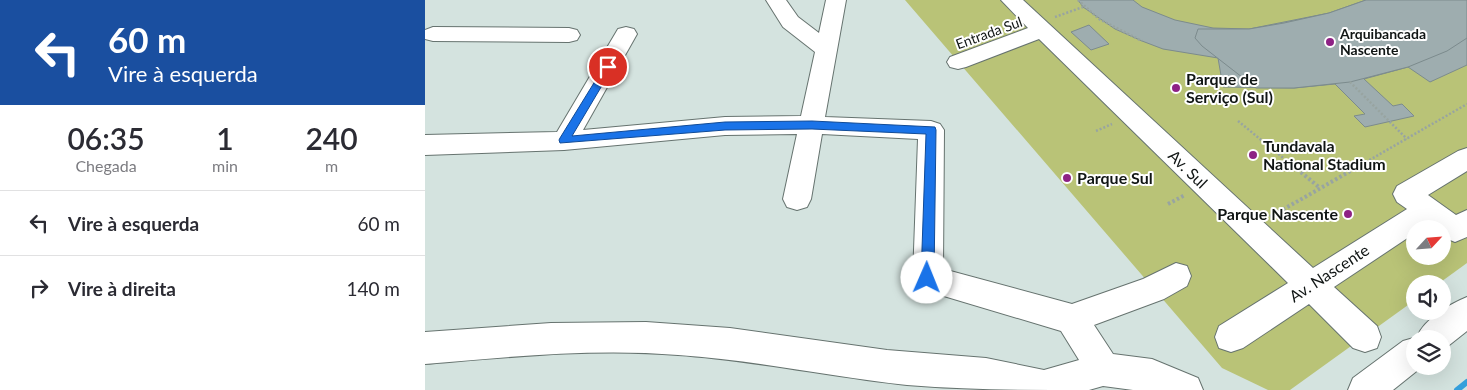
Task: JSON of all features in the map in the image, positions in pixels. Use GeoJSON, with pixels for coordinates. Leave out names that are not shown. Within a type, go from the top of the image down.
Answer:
{"type":"FeatureCollection","features":[{"type":"Feature","properties":{"kind":"street"},"geometry":{"type":"LineString","coordinates":[[776,0],[779,10],[790,23],[826,49]]}},
{"type":"Feature","properties":{"kind":"street"},"geometry":{"type":"LineString","coordinates":[[797,199],[836,0]]}},
{"type":"Feature","properties":{"kind":"street","name":"Av. Sul"},"geometry":{"type":"LineString","coordinates":[[1011,0],[1365,337]]}},
{"type":"Feature","properties":{"kind":"street","name":"Entrada Sul"},"geometry":{"type":"LineString","coordinates":[[953,55],[1037,24]]}},
{"type":"Feature","properties":{"kind":"street"},"geometry":{"type":"LineString","coordinates":[[564,140],[626,34]]}},
{"type":"Feature","properties":{"kind":"street"},"geometry":{"type":"LineString","coordinates":[[428,38],[569,35]]}},
{"type":"Feature","properties":{"kind":"street"},"geometry":{"type":"LineString","coordinates":[[425,145],[564,140],[725,126],[812,125],[931,130],[927,278],[1072,319],[1153,288],[1176,276]]}},
{"type":"Feature","properties":{"kind":"street"},"geometry":{"type":"LineString","coordinates":[[1467,158],[1407,194],[1455,230],[1467,222]]}},
{"type":"Feature","properties":{"kind":"street","name":"Av. Nascente"},"geometry":{"type":"LineString","coordinates":[[1231,337],[1428,210]]}},
{"type":"Feature","properties":{"kind":"street"},"geometry":{"type":"LineString","coordinates":[[1444,330],[1467,312]]}},
{"type":"Feature","properties":{"kind":"street"},"geometry":{"type":"LineString","coordinates":[[1072,319],[1103,368]]}},
{"type":"Feature","properties":{"kind":"street"},"geometry":{"type":"LineString","coordinates":[[425,348],[585,337],[677,339],[890,366],[1002,377],[1026,381],[1043,389],[1103,368],[1152,376],[1186,390]]}},
{"type":"Feature","properties":{"kind":"street"},"geometry":{"type":"LineString","coordinates":[[1365,390],[1406,359]]}},
{"type":"Feature","properties":{"kind":"path"},"geometry":{"type":"LineString","coordinates":[[1078,0],[1083,6],[1115,29],[1142,41]]}},
{"type":"Feature","properties":{"kind":"path","name":"Entrada Sul"},"geometry":{"type":"LineString","coordinates":[[1037,24],[1083,6]]}},
{"type":"Feature","properties":{"kind":"path"},"geometry":{"type":"LineString","coordinates":[[1350,82],[1407,139]]}},
{"type":"Feature","properties":{"kind":"path"},"geometry":{"type":"LineString","coordinates":[[1251,228],[1467,104]]}},
{"type":"Feature","properties":{"kind":"path"},"geometry":{"type":"LineString","coordinates":[[1238,121],[1320,188]]}},
{"type":"Feature","properties":{"kind":"green space","name":"Tundavala National Stadium"},"geometry":{"type":"Polygon","coordinates":[[[905,0],[1467,0],[1467,263],[1450,275],[1406,275],[1406,306],[1290,390],[1268,390],[1222,368],[905,0]]]}},
{"type":"Feature","properties":{"kind":"building","name":"Arquibancada Nascente"},"geometry":{"type":"Polygon","coordinates":[[[1078,0],[1133,0],[1142,7],[1175,20],[1213,28],[1249,29],[1329,13],[1366,0],[1467,0],[1467,65],[1430,82],[1408,67],[1364,79],[1393,106],[1402,104],[1414,116],[1365,127],[1354,116],[1365,114],[1335,84],[1294,88],[1223,87],[1218,58],[1163,49],[1142,41],[1115,29],[1083,7],[1078,0]]]}},
{"type":"Feature","properties":{"kind":"building","name":"Arquibancada Nascente"},"geometry":{"type":"Polygon","coordinates":[[[1366,0],[1467,0],[1467,38],[1447,51],[1408,67],[1350,82],[1294,88],[1256,88],[1202,46],[1195,38],[1198,29],[1249,29],[1284,23],[1329,13],[1366,0]]]}},
{"type":"Feature","properties":{"kind":"building"},"geometry":{"type":"Polygon","coordinates":[[[1089,25],[1109,44],[1091,50],[1071,32],[1089,25]]]}},
{"type":"Feature","properties":{"kind":"waterway"},"geometry":{"type":"LineString","coordinates":[[1457,390],[1467,382]]}},
{"type":"Feature","properties":{"kind":"place","name":"Arquibancada Nascente"},"geometry":{"type":"Point","coordinates":[1330,42]}},
{"type":"Feature","properties":{"kind":"place","name":"Parque de Serviço (Sul)"},"geometry":{"type":"Point","coordinates":[1176,88]}},
{"type":"Feature","properties":{"kind":"place","name":"Tundavala National Stadium"},"geometry":{"type":"Point","coordinates":[1253,155]}},
{"type":"Feature","properties":{"kind":"place","name":"Parque Sul"},"geometry":{"type":"Point","coordinates":[1067,178]}},
{"type":"Feature","properties":{"kind":"place","name":"Parque Nascente"},"geometry":{"type":"Point","coordinates":[1348,214]}},
{"type":"Feature","properties":{"kind":"route"},"geometry":{"type":"LineString","coordinates":[[608,67],[564,140],[725,126],[812,125],[931,130],[927,278]]}}]}
